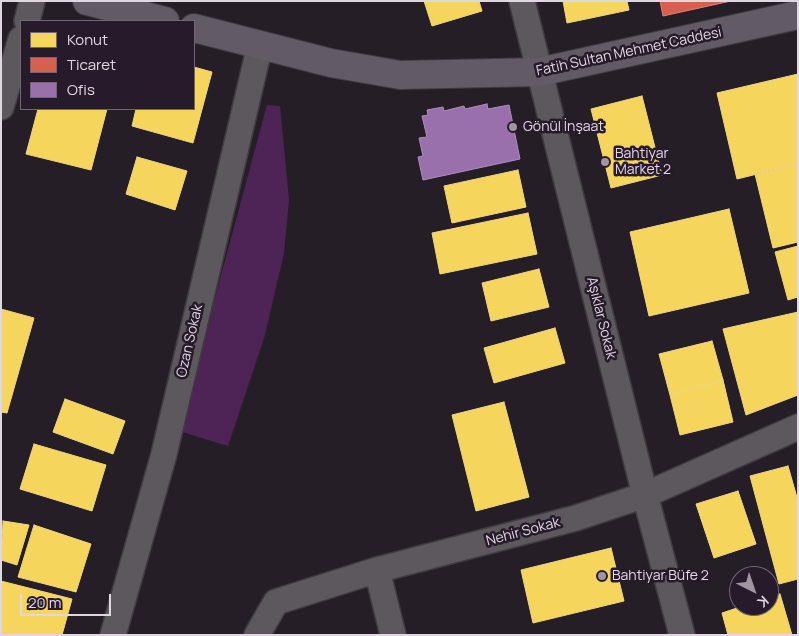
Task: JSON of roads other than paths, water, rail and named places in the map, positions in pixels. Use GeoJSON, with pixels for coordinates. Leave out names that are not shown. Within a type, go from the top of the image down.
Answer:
{"type":"FeatureCollection","features":[{"type":"Feature","properties":{"kind":"street"},"geometry":{"type":"LineString","coordinates":[[26,20],[32,1]]}},
{"type":"Feature","properties":{"kind":"street"},"geometry":{"type":"LineString","coordinates":[[87,1],[162,20]]}},
{"type":"Feature","properties":{"kind":"street","name":"Aşıklar Sokak"},"geometry":{"type":"LineString","coordinates":[[522,1],[645,495],[682,635]]}},
{"type":"Feature","properties":{"kind":"street","name":"Fatih Sultan Mehmet Caddesi"},"geometry":{"type":"LineString","coordinates":[[195,28],[331,63],[400,75],[539,72],[798,15]]}},
{"type":"Feature","properties":{"kind":"street"},"geometry":{"type":"LineString","coordinates":[[1,107],[20,42]]}},
{"type":"Feature","properties":{"kind":"street","name":"Ozan Sokak"},"geometry":{"type":"LineString","coordinates":[[113,635],[164,454],[260,45]]}},
{"type":"Feature","properties":{"kind":"street","name":"Nehir Sokak"},"geometry":{"type":"LineString","coordinates":[[257,635],[276,602],[377,570],[576,518],[645,495],[798,427]]}},
{"type":"Feature","properties":{"kind":"street"},"geometry":{"type":"LineString","coordinates":[[377,570],[393,635]]}},
{"type":"Feature","properties":{"kind":"place","name":"Gönül İnşaat"},"geometry":{"type":"Point","coordinates":[513,127]}},
{"type":"Feature","properties":{"kind":"place","name":"Bahtiyar Market 2"},"geometry":{"type":"Point","coordinates":[605,162]}},
{"type":"Feature","properties":{"kind":"place","name":"Bahtiyar Büfe 2"},"geometry":{"type":"Point","coordinates":[602,576]}}]}
